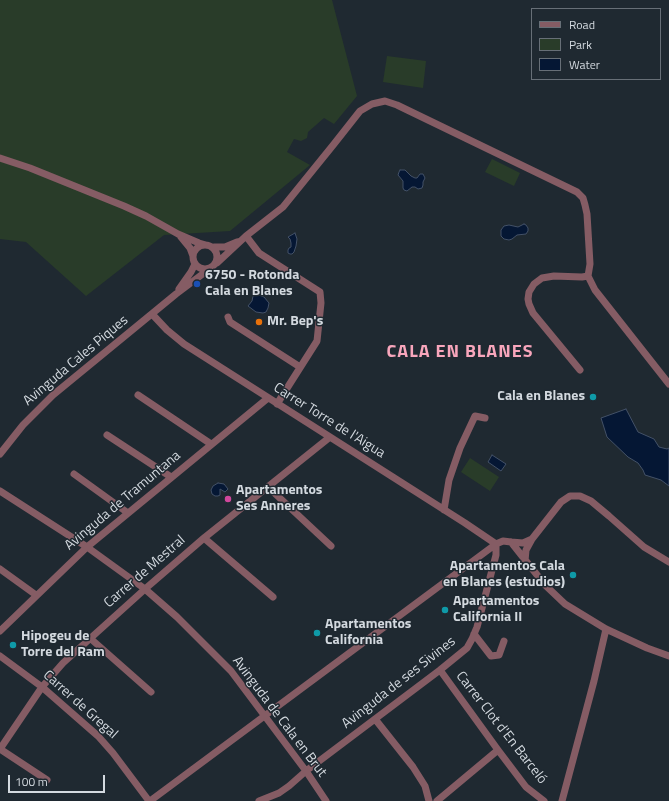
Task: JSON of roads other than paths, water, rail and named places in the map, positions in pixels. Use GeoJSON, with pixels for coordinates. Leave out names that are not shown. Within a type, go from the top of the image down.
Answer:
{"type":"FeatureCollection","features":[{"type":"Feature","properties":{"kind":"street"},"geometry":{"type":"LineString","coordinates":[[178,234],[190,248],[194,261],[199,268],[208,270],[214,267],[282,207],[360,110],[372,104],[385,101],[397,105],[577,192],[583,198],[587,214],[590,264],[588,276],[595,290],[669,384]]}},
{"type":"Feature","properties":{"kind":"street"},"geometry":{"type":"LineString","coordinates":[[0,158],[30,168],[124,206],[146,216],[178,234],[199,243],[210,245],[217,252],[217,263]]}},
{"type":"Feature","properties":{"kind":"street"},"geometry":{"type":"LineString","coordinates":[[214,248],[225,247],[244,239]]}},
{"type":"Feature","properties":{"kind":"street"},"geometry":{"type":"LineString","coordinates":[[244,239],[259,253],[320,292],[322,303],[317,341],[278,404]]}},
{"type":"Feature","properties":{"kind":"street"},"geometry":{"type":"LineString","coordinates":[[194,261],[193,254],[196,249],[202,245],[206,245]]}},
{"type":"Feature","properties":{"kind":"street","name":"Avinguda Cales Piques"},"geometry":{"type":"LineString","coordinates":[[176,294],[191,272],[194,261]]}},
{"type":"Feature","properties":{"kind":"street","name":"Avinguda Cales Piques"},"geometry":{"type":"LineString","coordinates":[[0,454],[23,425],[53,395],[176,294],[208,270]]}},
{"type":"Feature","properties":{"kind":"street"},"geometry":{"type":"LineString","coordinates":[[580,370],[533,313],[528,299],[529,292],[534,284],[542,278],[554,276],[588,276]]}},
{"type":"Feature","properties":{"kind":"street","name":"Carrer Torre de l'Aigua"},"geometry":{"type":"LineString","coordinates":[[152,314],[184,344],[496,544]]}},
{"type":"Feature","properties":{"kind":"street"},"geometry":{"type":"LineString","coordinates":[[228,317],[230,322],[300,368]]}},
{"type":"Feature","properties":{"kind":"street"},"geometry":{"type":"LineString","coordinates":[[138,395],[211,444]]}},
{"type":"Feature","properties":{"kind":"street","name":"Avinguda de Tramuntana"},"geometry":{"type":"LineString","coordinates":[[0,630],[87,547],[268,398]]}},
{"type":"Feature","properties":{"kind":"street"},"geometry":{"type":"LineString","coordinates":[[444,510],[449,480],[460,448],[475,416],[485,418]]}},
{"type":"Feature","properties":{"kind":"street"},"geometry":{"type":"LineString","coordinates":[[107,435],[171,477]]}},
{"type":"Feature","properties":{"kind":"street","name":"Carrer de Mestral"},"geometry":{"type":"LineString","coordinates":[[0,749],[42,687],[64,664],[145,589],[204,538],[330,437]]}},
{"type":"Feature","properties":{"kind":"street"},"geometry":{"type":"LineString","coordinates":[[74,474],[128,513]]}},
{"type":"Feature","properties":{"kind":"street"},"geometry":{"type":"LineString","coordinates":[[268,487],[331,546]]}},
{"type":"Feature","properties":{"kind":"street","name":"Avinguda de Cala en Brut"},"geometry":{"type":"LineString","coordinates":[[0,491],[87,547],[145,589],[177,617],[231,671],[306,771],[326,801]]}},
{"type":"Feature","properties":{"kind":"street"},"geometry":{"type":"LineString","coordinates":[[525,561],[526,550],[532,539],[561,502],[570,496],[580,496],[591,501],[644,546],[669,562]]}},
{"type":"Feature","properties":{"kind":"street"},"geometry":{"type":"LineString","coordinates":[[204,538],[273,597]]}},
{"type":"Feature","properties":{"kind":"street"},"geometry":{"type":"LineString","coordinates":[[150,801],[496,544],[503,541],[523,543],[532,539]]}},
{"type":"Feature","properties":{"kind":"street"},"geometry":{"type":"LineString","coordinates":[[511,542],[545,585],[565,604],[606,629],[647,648],[669,656]]}},
{"type":"Feature","properties":{"kind":"street","name":"Avinguda de ses Sivines"},"geometry":{"type":"LineString","coordinates":[[259,801],[279,793],[289,786],[306,771],[467,648],[474,634],[496,555],[496,544]]}},
{"type":"Feature","properties":{"kind":"street"},"geometry":{"type":"LineString","coordinates":[[0,569],[36,595]]}},
{"type":"Feature","properties":{"kind":"street"},"geometry":{"type":"LineString","coordinates":[[562,801],[594,681],[606,629]]}},
{"type":"Feature","properties":{"kind":"street"},"geometry":{"type":"LineString","coordinates":[[474,634],[491,656],[499,655],[504,641]]}},
{"type":"Feature","properties":{"kind":"street"},"geometry":{"type":"LineString","coordinates":[[91,639],[151,692]]}},
{"type":"Feature","properties":{"kind":"street","name":"Carrer de Gregal"},"geometry":{"type":"LineString","coordinates":[[0,656],[42,687],[98,736],[113,752],[150,801]]}},
{"type":"Feature","properties":{"kind":"street","name":"Carrer Clot d'En Barceló"},"geometry":{"type":"LineString","coordinates":[[440,670],[526,786],[544,801]]}},
{"type":"Feature","properties":{"kind":"street"},"geometry":{"type":"LineString","coordinates":[[375,719],[414,767],[425,786],[429,801]]}},
{"type":"Feature","properties":{"kind":"street"},"geometry":{"type":"LineString","coordinates":[[0,749],[47,780]]}},
{"type":"Feature","properties":{"kind":"street"},"geometry":{"type":"LineString","coordinates":[[437,801],[498,750]]}},
{"type":"Feature","properties":{"kind":"water"},"geometry":{"type":"Polygon","coordinates":[[[400,170],[405,170],[415,178],[417,178],[420,174],[423,174],[425,178],[422,188],[418,189],[412,187],[407,191],[404,190],[403,181],[398,175],[400,170]]]}},
{"type":"Feature","properties":{"kind":"water"},"geometry":{"type":"Polygon","coordinates":[[[524,224],[528,228],[526,234],[517,235],[509,240],[504,239],[501,236],[501,230],[504,226],[509,225],[518,227],[524,224]]]}},
{"type":"Feature","properties":{"kind":"water"},"geometry":{"type":"Polygon","coordinates":[[[295,233],[297,239],[296,246],[294,252],[290,254],[288,253],[288,250],[291,247],[291,243],[288,237],[295,233]]]}},
{"type":"Feature","properties":{"kind":"water"},"geometry":{"type":"Polygon","coordinates":[[[257,294],[264,297],[269,303],[266,312],[256,312],[248,306],[252,301],[253,296],[257,294]]]}},
{"type":"Feature","properties":{"kind":"water"},"geometry":{"type":"Polygon","coordinates":[[[626,409],[638,432],[654,439],[659,447],[669,448],[669,486],[661,480],[645,475],[638,463],[628,457],[607,437],[601,418],[626,409]]]}},
{"type":"Feature","properties":{"kind":"water"},"geometry":{"type":"Polygon","coordinates":[[[492,455],[506,464],[501,471],[488,462],[492,455]]]}},
{"type":"Feature","properties":{"kind":"water"},"geometry":{"type":"Polygon","coordinates":[[[218,483],[224,484],[228,489],[225,492],[220,489],[220,495],[215,496],[212,494],[211,490],[213,486],[218,483]]]}},
{"type":"Feature","properties":{"kind":"place","name":"6750 - Rotonda Cala en Blanes"},"geometry":{"type":"Point","coordinates":[197,284]}},
{"type":"Feature","properties":{"kind":"place","name":"Mr. Bep's"},"geometry":{"type":"Point","coordinates":[259,322]}},
{"type":"Feature","properties":{"kind":"place","name":"Cala en Blanes"},"geometry":{"type":"Point","coordinates":[593,397]}},
{"type":"Feature","properties":{"kind":"place","name":"Apartamentos Ses Anneres"},"geometry":{"type":"Point","coordinates":[228,499]}},
{"type":"Feature","properties":{"kind":"place","name":"Apartamentos Cala en Blanes (estudios)"},"geometry":{"type":"Point","coordinates":[573,575]}},
{"type":"Feature","properties":{"kind":"place","name":"Apartamentos California II"},"geometry":{"type":"Point","coordinates":[445,610]}},
{"type":"Feature","properties":{"kind":"place","name":"Apartamentos California"},"geometry":{"type":"Point","coordinates":[317,633]}},
{"type":"Feature","properties":{"kind":"place","name":"Hipogeu de Torre del Ram"},"geometry":{"type":"Point","coordinates":[13,645]}},
{"type":"Feature","properties":{"kind":"district","name":"CALA EN BLANES"},"geometry":{"type":"Point","coordinates":[460,353]}}]}
